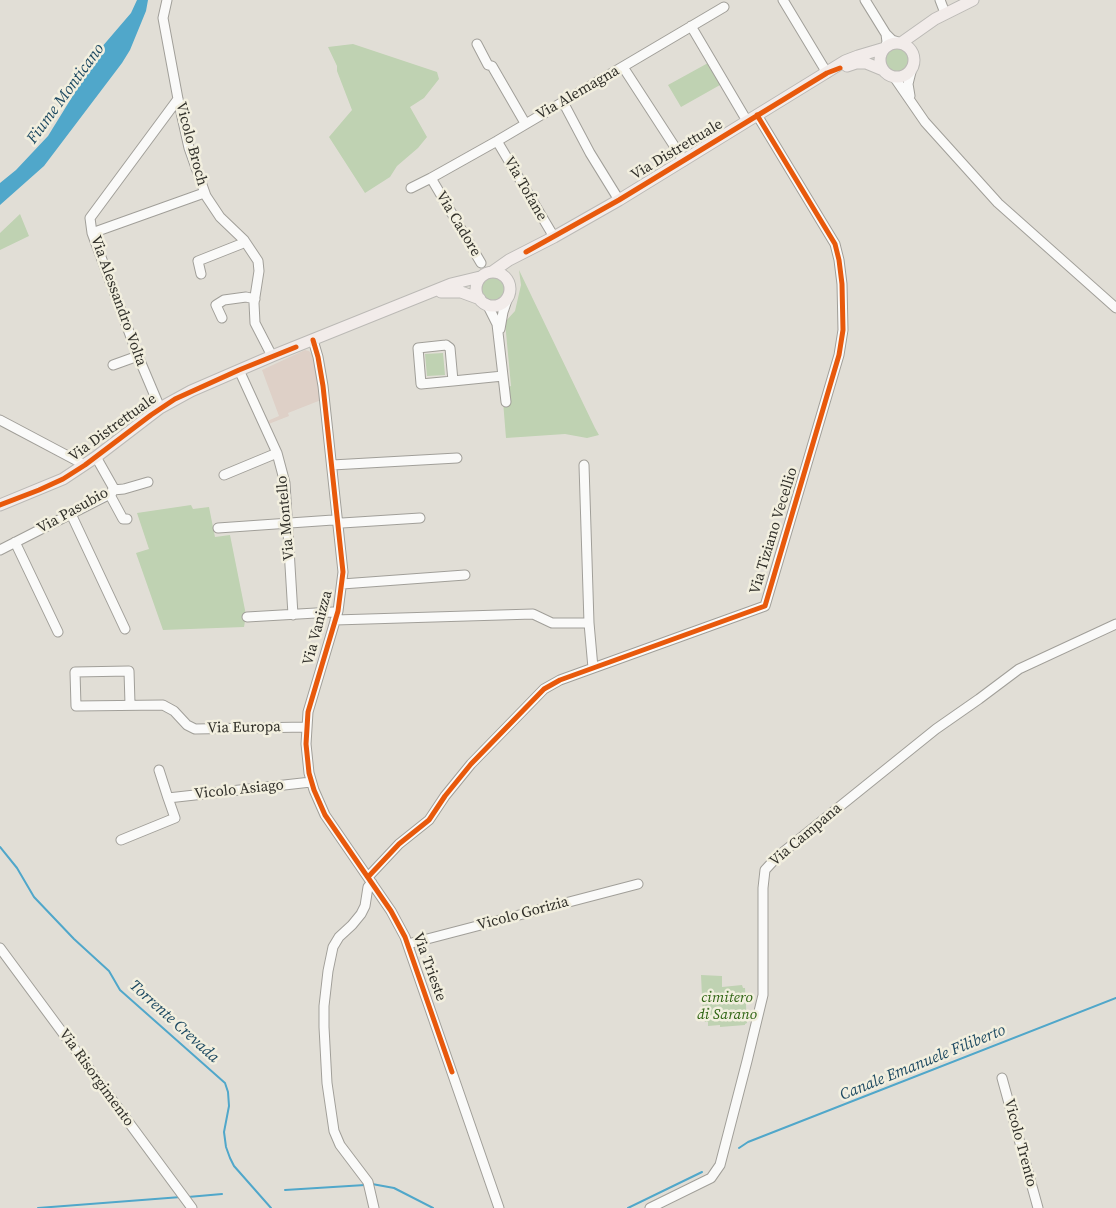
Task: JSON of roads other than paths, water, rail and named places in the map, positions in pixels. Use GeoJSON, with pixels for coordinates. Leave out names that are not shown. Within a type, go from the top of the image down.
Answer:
{"type":"FeatureCollection","features":[{"type":"Feature","properties":{"kind":"main road","name":"Via Distrettuale"},"geometry":{"type":"LineString","coordinates":[[492,272],[509,260],[619,200],[829,71],[858,56],[895,43],[901,43],[926,24],[973,0]]}},
{"type":"Feature","properties":{"kind":"main road"},"geometry":{"type":"LineString","coordinates":[[894,77],[900,77],[910,72],[914,63],[917,41],[926,24]]}},
{"type":"Feature","properties":{"kind":"main road"},"geometry":{"type":"LineString","coordinates":[[901,43],[909,47],[914,54]]}},
{"type":"Feature","properties":{"kind":"main road"},"geometry":{"type":"LineString","coordinates":[[883,70],[880,59],[885,48]]}},
{"type":"Feature","properties":{"kind":"main road","name":"Via Distrettuale"},"geometry":{"type":"LineString","coordinates":[[829,71],[861,62],[871,64],[894,77]]}},
{"type":"Feature","properties":{"kind":"main road"},"geometry":{"type":"LineString","coordinates":[[427,294],[454,291],[496,305],[505,301],[508,297],[510,288],[507,278],[510,268],[526,252]]}},
{"type":"Feature","properties":{"kind":"main road"},"geometry":{"type":"LineString","coordinates":[[427,294],[451,284],[492,272],[498,272],[507,278]]}},
{"type":"Feature","properties":{"kind":"main road"},"geometry":{"type":"LineString","coordinates":[[480,277],[476,286],[478,295],[483,302]]}},
{"type":"Feature","properties":{"kind":"main road","name":"Via Distrettuale"},"geometry":{"type":"LineString","coordinates":[[0,505],[63,479],[96,458],[160,408],[191,391],[272,356],[427,294]]}},
{"type":"Feature","properties":{"kind":"street","name":"Vicolo Broch"},"geometry":{"type":"LineString","coordinates":[[167,0],[163,18],[189,148],[204,193],[220,216],[244,240],[255,256],[259,266],[254,318],[256,327],[272,356]]}},
{"type":"Feature","properties":{"kind":"street"},"geometry":{"type":"LineString","coordinates":[[783,0],[829,71]]}},
{"type":"Feature","properties":{"kind":"street"},"geometry":{"type":"LineString","coordinates":[[865,0],[886,34],[892,40],[901,43]]}},
{"type":"Feature","properties":{"kind":"street"},"geometry":{"type":"LineString","coordinates":[[940,0],[945,13]]}},
{"type":"Feature","properties":{"kind":"street","name":"Via Alemagna"},"geometry":{"type":"LineString","coordinates":[[431,178],[724,7]]}},
{"type":"Feature","properties":{"kind":"street"},"geometry":{"type":"LineString","coordinates":[[692,26],[747,122]]}},
{"type":"Feature","properties":{"kind":"street"},"geometry":{"type":"LineString","coordinates":[[885,48],[887,42],[886,34]]}},
{"type":"Feature","properties":{"kind":"street"},"geometry":{"type":"LineString","coordinates":[[477,44],[488,65],[492,66],[525,123]]}},
{"type":"Feature","properties":{"kind":"street"},"geometry":{"type":"LineString","coordinates":[[623,67],[684,161]]}},
{"type":"Feature","properties":{"kind":"street"},"geometry":{"type":"LineString","coordinates":[[910,72],[908,89],[912,101]]}},
{"type":"Feature","properties":{"kind":"street"},"geometry":{"type":"LineString","coordinates":[[894,77],[925,122],[998,204],[1116,308]]}},
{"type":"Feature","properties":{"kind":"street","name":"Via Alessandro Volta"},"geometry":{"type":"LineString","coordinates":[[160,408],[138,356],[92,233],[90,218],[178,99]]}},
{"type":"Feature","properties":{"kind":"street"},"geometry":{"type":"LineString","coordinates":[[562,102],[619,200]]}},
{"type":"Feature","properties":{"kind":"street","name":"Via Tiziano Vecellio"},"geometry":{"type":"LineString","coordinates":[[374,1208],[368,1185],[340,1144],[334,1131],[327,1083],[324,1016],[328,971],[333,946],[339,937],[352,925],[365,906],[370,880],[399,844],[429,820],[445,796],[471,764],[544,689],[560,680],[765,606],[839,355],[843,330],[842,284],[835,244],[757,115]]}},
{"type":"Feature","properties":{"kind":"street","name":"Via Tofane"},"geometry":{"type":"LineString","coordinates":[[497,141],[554,237]]}},
{"type":"Feature","properties":{"kind":"street","name":"Via Cadore"},"geometry":{"type":"LineString","coordinates":[[412,188],[431,178],[481,263],[492,272]]}},
{"type":"Feature","properties":{"kind":"street"},"geometry":{"type":"LineString","coordinates":[[92,233],[204,193]]}},
{"type":"Feature","properties":{"kind":"street"},"geometry":{"type":"LineString","coordinates":[[201,274],[198,261],[241,244],[244,240]]}},
{"type":"Feature","properties":{"kind":"street","name":"Via Cadore"},"geometry":{"type":"LineString","coordinates":[[480,277],[481,263]]}},
{"type":"Feature","properties":{"kind":"street"},"geometry":{"type":"LineString","coordinates":[[222,318],[216,305],[224,300],[246,297],[255,299]]}},
{"type":"Feature","properties":{"kind":"street"},"geometry":{"type":"LineString","coordinates":[[506,402],[500,334],[501,318],[508,297]]}},
{"type":"Feature","properties":{"kind":"street"},"geometry":{"type":"LineString","coordinates":[[483,302],[495,317],[500,334]]}},
{"type":"Feature","properties":{"kind":"street","name":"Via Vanizza"},"geometry":{"type":"LineString","coordinates":[[313,340],[323,386],[342,562],[342,584],[310,700],[306,727],[306,753],[311,782],[321,807],[370,880]]}},
{"type":"Feature","properties":{"kind":"street"},"geometry":{"type":"LineString","coordinates":[[453,382],[450,348],[448,345],[418,348],[421,384],[453,382],[503,376]]}},
{"type":"Feature","properties":{"kind":"street"},"geometry":{"type":"LineString","coordinates":[[113,365],[138,356]]}},
{"type":"Feature","properties":{"kind":"street","name":"Via Montello"},"geometry":{"type":"LineString","coordinates":[[239,370],[277,452],[285,483],[293,615]]}},
{"type":"Feature","properties":{"kind":"street"},"geometry":{"type":"LineString","coordinates":[[0,420],[85,465]]}},
{"type":"Feature","properties":{"kind":"street"},"geometry":{"type":"LineString","coordinates":[[224,475],[277,452]]}},
{"type":"Feature","properties":{"kind":"street","name":"Via Pasubio"},"geometry":{"type":"LineString","coordinates":[[0,550],[111,492],[96,458]]}},
{"type":"Feature","properties":{"kind":"street"},"geometry":{"type":"LineString","coordinates":[[332,465],[457,458]]}},
{"type":"Feature","properties":{"kind":"street"},"geometry":{"type":"LineString","coordinates":[[584,464],[589,623],[593,668]]}},
{"type":"Feature","properties":{"kind":"street"},"geometry":{"type":"LineString","coordinates":[[127,519],[123,519],[111,492],[148,482]]}},
{"type":"Feature","properties":{"kind":"street"},"geometry":{"type":"LineString","coordinates":[[71,514],[125,629]]}},
{"type":"Feature","properties":{"kind":"street"},"geometry":{"type":"LineString","coordinates":[[218,528],[333,520],[342,523],[420,518]]}},
{"type":"Feature","properties":{"kind":"street"},"geometry":{"type":"LineString","coordinates":[[15,542],[58,632]]}},
{"type":"Feature","properties":{"kind":"street","name":"Via Vanizza"},"geometry":{"type":"LineString","coordinates":[[342,584],[465,575]]}},
{"type":"Feature","properties":{"kind":"street","name":"Via Vanizza"},"geometry":{"type":"LineString","coordinates":[[334,616],[533,614],[552,623],[589,623]]}},
{"type":"Feature","properties":{"kind":"street"},"geometry":{"type":"LineString","coordinates":[[247,618],[293,615],[334,616]]}},
{"type":"Feature","properties":{"kind":"street","name":"Via Campana"},"geometry":{"type":"LineString","coordinates":[[650,1208],[711,1178],[720,1165],[763,995],[763,888],[765,870],[777,857],[929,735],[1019,668],[1116,624]]}},
{"type":"Feature","properties":{"kind":"street","name":"Via Europa"},"geometry":{"type":"LineString","coordinates":[[130,704],[129,671],[75,672],[76,706],[164,705],[174,711],[187,725],[195,729],[306,727]]}},
{"type":"Feature","properties":{"kind":"street"},"geometry":{"type":"LineString","coordinates":[[121,840],[175,818],[160,770]]}},
{"type":"Feature","properties":{"kind":"street","name":"Vicolo Asiago"},"geometry":{"type":"LineString","coordinates":[[168,798],[311,782]]}},
{"type":"Feature","properties":{"kind":"street","name":"Via Trieste"},"geometry":{"type":"LineString","coordinates":[[370,880],[391,911],[408,944],[499,1208]]}},
{"type":"Feature","properties":{"kind":"street","name":"Vicolo Gorizia"},"geometry":{"type":"LineString","coordinates":[[408,944],[638,884]]}},
{"type":"Feature","properties":{"kind":"street","name":"Via Risorgimento"},"geometry":{"type":"LineString","coordinates":[[0,948],[192,1208]]}},
{"type":"Feature","properties":{"kind":"street","name":"Vicolo Trento"},"geometry":{"type":"LineString","coordinates":[[1002,1078],[1038,1208]]}},
{"type":"Feature","properties":{"kind":"water"},"geometry":{"type":"Polygon","coordinates":[[[137,0],[148,0],[146,11],[130,50],[122,63],[44,166],[0,205],[0,183],[16,170],[48,136],[101,48],[131,13],[137,0]]]}},
{"type":"Feature","properties":{"kind":"waterway","name":"Torrente Crevada"},"geometry":{"type":"LineString","coordinates":[[0,847],[17,868],[34,897],[74,939],[109,971],[120,990],[225,1083],[229,1106],[224,1132],[230,1158],[234,1166],[271,1208]]}},
{"type":"Feature","properties":{"kind":"waterway","name":"Canale Emanuele Filiberto"},"geometry":{"type":"LineString","coordinates":[[739,1148],[748,1142],[1116,998]]}},
{"type":"Feature","properties":{"kind":"waterway","name":"Canale Emanuele Filiberto"},"geometry":{"type":"LineString","coordinates":[[628,1208],[702,1172]]}},
{"type":"Feature","properties":{"kind":"waterway","name":"Canale Emanuele Filiberto"},"geometry":{"type":"LineString","coordinates":[[372,1184],[394,1188],[433,1208]]}},
{"type":"Feature","properties":{"kind":"waterway","name":"Canale Emanuele Filiberto"},"geometry":{"type":"LineString","coordinates":[[285,1190],[365,1185]]}},
{"type":"Feature","properties":{"kind":"waterway","name":"Canale Emanuele Filiberto"},"geometry":{"type":"LineString","coordinates":[[188,1197],[222,1194]]}},
{"type":"Feature","properties":{"kind":"waterway","name":"Canale Emanuele Filiberto"},"geometry":{"type":"LineString","coordinates":[[38,1208],[181,1197]]}},
{"type":"Feature","properties":{"kind":"water label","name":"Fiume Monticano"},"geometry":{"type":"Point","coordinates":[66,94]}},
{"type":"Feature","properties":{"kind":"park label","name":"cimitero di Sarano"},"geometry":{"type":"Point","coordinates":[727,1006]}}]}
